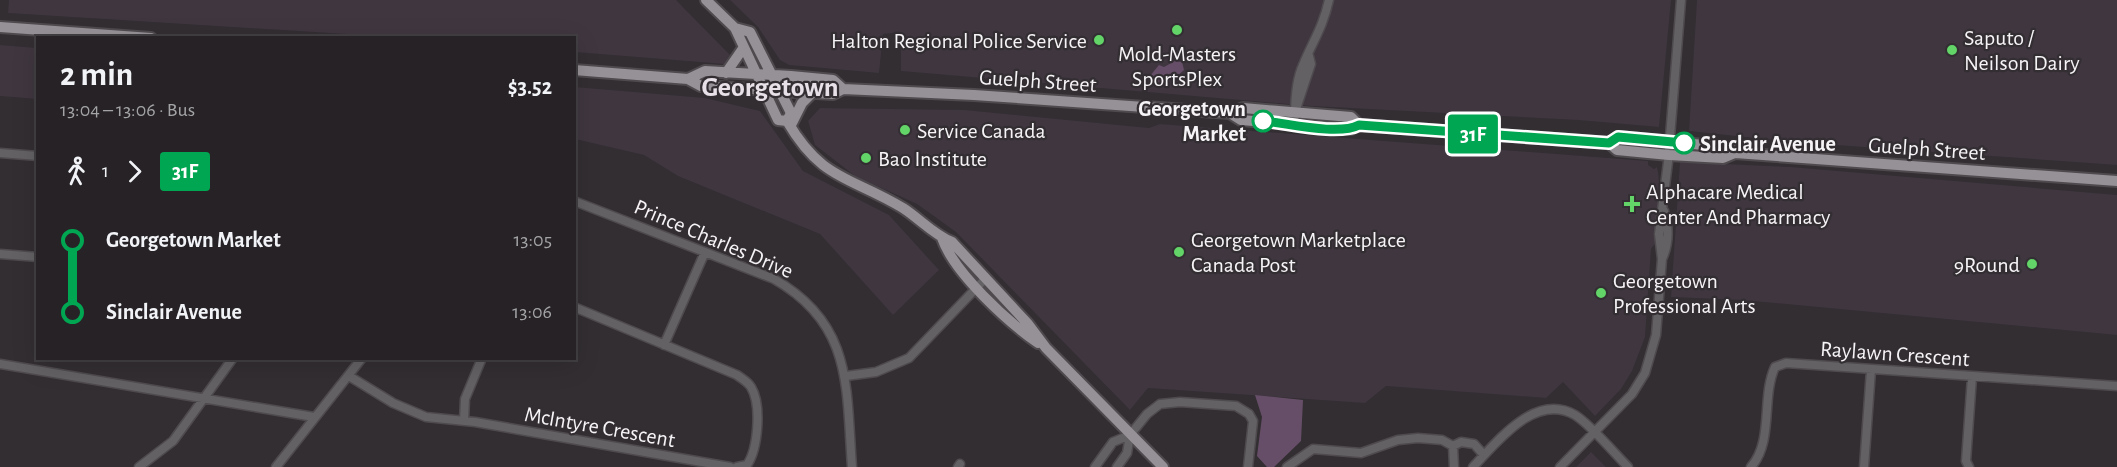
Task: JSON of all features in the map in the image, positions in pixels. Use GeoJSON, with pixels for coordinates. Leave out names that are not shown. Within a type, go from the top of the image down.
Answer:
{"type":"FeatureCollection","features":[{"type":"Feature","properties":{"kind":"main road"},"geometry":{"type":"LineString","coordinates":[[706,0],[735,28],[759,75],[778,120],[789,124],[817,163],[832,173],[900,207],[942,238],[952,242],[1028,324],[1046,348],[1163,467]]}},
{"type":"Feature","properties":{"kind":"main road"},"geometry":{"type":"LineString","coordinates":[[0,27],[110,36]]}},
{"type":"Feature","properties":{"kind":"main road"},"geometry":{"type":"LineString","coordinates":[[735,28],[750,32],[791,114],[789,124]]}},
{"type":"Feature","properties":{"kind":"main road"},"geometry":{"type":"LineString","coordinates":[[726,73],[744,47]]}},
{"type":"Feature","properties":{"kind":"main road","name":"Guelph Street"},"geometry":{"type":"LineString","coordinates":[[576,70],[688,79],[701,86],[833,94],[843,89],[965,94],[1230,114],[1241,120],[1351,129],[1359,125],[1609,143],[1617,150],[1669,155],[1723,158],[1735,153]]}},
{"type":"Feature","properties":{"kind":"main road","name":"Guelph Street"},"geometry":{"type":"LineString","coordinates":[[688,79],[705,71],[833,80],[843,89]]}},
{"type":"Feature","properties":{"kind":"main road"},"geometry":{"type":"LineString","coordinates":[[789,124],[802,103],[812,93]]}},
{"type":"Feature","properties":{"kind":"main road","name":"Guelph Street"},"geometry":{"type":"LineString","coordinates":[[1230,114],[1243,108],[1295,112],[1351,117],[1359,125]]}},
{"type":"Feature","properties":{"kind":"main road","name":"Guelph Street"},"geometry":{"type":"LineString","coordinates":[[1609,143],[1618,137],[1725,147],[1735,153],[2117,181]]}},
{"type":"Feature","properties":{"kind":"main road"},"geometry":{"type":"LineString","coordinates":[[942,238],[947,254],[977,288],[1019,330],[1046,348]]}},
{"type":"Feature","properties":{"kind":"street"},"geometry":{"type":"LineString","coordinates":[[1294,124],[1298,82],[1303,64],[1324,25],[1329,0]]}},
{"type":"Feature","properties":{"kind":"street"},"geometry":{"type":"LineString","coordinates":[[1560,467],[1632,394],[1645,373],[1656,335],[1662,259],[1659,234],[1664,211],[1681,0]]}},
{"type":"Feature","properties":{"kind":"street"},"geometry":{"type":"LineString","coordinates":[[0,153],[36,156]]}},
{"type":"Feature","properties":{"kind":"street","name":"Prince Charles Drive"},"geometry":{"type":"LineString","coordinates":[[576,202],[774,279],[799,294],[829,330],[840,354],[846,376],[852,467]]}},
{"type":"Feature","properties":{"kind":"street"},"geometry":{"type":"LineString","coordinates":[[1662,259],[1666,249],[1667,228],[1664,211]]}},
{"type":"Feature","properties":{"kind":"street"},"geometry":{"type":"LineString","coordinates":[[1659,234],[1667,228]]}},
{"type":"Feature","properties":{"kind":"street"},"geometry":{"type":"LineString","coordinates":[[664,345],[705,252]]}},
{"type":"Feature","properties":{"kind":"street"},"geometry":{"type":"LineString","coordinates":[[0,254],[36,257]]}},
{"type":"Feature","properties":{"kind":"street"},"geometry":{"type":"LineString","coordinates":[[846,376],[876,372],[909,358],[986,278]]}},
{"type":"Feature","properties":{"kind":"street"},"geometry":{"type":"LineString","coordinates":[[576,308],[737,375],[750,386],[755,397],[757,424],[754,455],[747,465],[737,467]]}},
{"type":"Feature","properties":{"kind":"street"},"geometry":{"type":"LineString","coordinates":[[139,467],[173,441],[232,360]]}},
{"type":"Feature","properties":{"kind":"street"},"geometry":{"type":"LineString","coordinates":[[276,467],[360,360]]}},
{"type":"Feature","properties":{"kind":"street"},"geometry":{"type":"LineString","coordinates":[[464,421],[465,399],[482,360]]}},
{"type":"Feature","properties":{"kind":"street","name":"Raylawn Crescent"},"geometry":{"type":"LineString","coordinates":[[1751,467],[1757,460],[1763,437],[1769,379],[1775,367],[1786,363],[2117,386]]}},
{"type":"Feature","properties":{"kind":"street"},"geometry":{"type":"LineString","coordinates":[[0,364],[314,417]]}},
{"type":"Feature","properties":{"kind":"street"},"geometry":{"type":"LineString","coordinates":[[1864,467],[1871,370]]}},
{"type":"Feature","properties":{"kind":"street","name":"McIntyre Crescent"},"geometry":{"type":"LineString","coordinates":[[348,376],[393,403],[426,417],[464,421],[730,467]]}},
{"type":"Feature","properties":{"kind":"street"},"geometry":{"type":"LineString","coordinates":[[1968,467],[1966,461],[1972,377]]}},
{"type":"Feature","properties":{"kind":"street"},"geometry":{"type":"LineString","coordinates":[[1095,467],[1113,442],[1130,435],[1147,414],[1160,404],[1180,402],[1236,406],[1249,414],[1253,421],[1248,467]]}},
{"type":"Feature","properties":{"kind":"street"},"geometry":{"type":"LineString","coordinates":[[1473,467],[1523,418],[1533,412],[1558,411],[1575,415],[1628,467]]}},
{"type":"Feature","properties":{"kind":"street"},"geometry":{"type":"LineString","coordinates":[[1117,467],[1127,453],[1130,435]]}},
{"type":"Feature","properties":{"kind":"street"},"geometry":{"type":"LineString","coordinates":[[1287,467],[1313,448],[1361,453],[1398,440],[1418,438],[1442,440],[1453,446]]}},
{"type":"Feature","properties":{"kind":"street"},"geometry":{"type":"LineString","coordinates":[[1453,446],[1461,442],[1474,444],[1484,456]]}},
{"type":"Feature","properties":{"kind":"street"},"geometry":{"type":"LineString","coordinates":[[1453,446],[1454,467]]}},
{"type":"Feature","properties":{"kind":"shaded area"},"geometry":{"type":"Polygon","coordinates":[[[9,0],[676,0],[730,55],[724,64],[576,52],[576,36],[379,36],[8,13],[9,0]]]}},
{"type":"Feature","properties":{"kind":"shaded area"},"geometry":{"type":"Polygon","coordinates":[[[730,0],[1671,0],[1659,127],[1578,120],[1311,106],[901,71],[901,32],[883,34],[879,73],[789,65],[780,60],[758,27],[730,0]]]}},
{"type":"Feature","properties":{"kind":"shaded area"},"geometry":{"type":"Polygon","coordinates":[[[1697,0],[2117,0],[2117,165],[1793,142],[1689,131],[1697,0]]]}},
{"type":"Feature","properties":{"kind":"shaded area"},"geometry":{"type":"Polygon","coordinates":[[[0,45],[36,48],[36,99],[0,96],[0,45]]]}},
{"type":"Feature","properties":{"kind":"shaded area"},"geometry":{"type":"Polygon","coordinates":[[[1175,61],[1182,62],[1184,70],[1175,78],[1171,76],[1166,85],[1150,81],[1150,76],[1159,65],[1164,67],[1175,61]]]}},
{"type":"Feature","properties":{"kind":"shaded area"},"geometry":{"type":"Polygon","coordinates":[[[576,87],[705,98],[760,111],[803,171],[889,215],[939,270],[893,315],[820,234],[678,176],[644,155],[576,139],[576,87]]]}},
{"type":"Feature","properties":{"kind":"shaded area"},"geometry":{"type":"Polygon","coordinates":[[[820,108],[965,110],[1149,128],[1160,124],[1648,161],[1648,165],[1654,169],[1657,167],[1660,191],[1656,242],[1651,249],[1645,337],[1632,371],[1621,389],[1595,416],[1563,382],[1546,398],[1386,386],[1365,403],[1148,388],[1130,410],[956,232],[917,204],[855,176],[815,145],[808,121],[820,108]]]}},
{"type":"Feature","properties":{"kind":"shaded area"},"geometry":{"type":"Polygon","coordinates":[[[1680,162],[1791,167],[2117,195],[2117,335],[1742,300],[1671,297],[1680,162]]]}},
{"type":"Feature","properties":{"kind":"shaded area"},"geometry":{"type":"Polygon","coordinates":[[[1255,395],[1303,400],[1301,441],[1274,467],[1267,467],[1257,456],[1262,417],[1255,395]]]}},
{"type":"Feature","properties":{"kind":"shaded area"},"geometry":{"type":"Polygon","coordinates":[[[1591,452],[1606,467],[1576,467],[1591,452]]]}},
{"type":"Feature","properties":{"kind":"bus line","name":"31F"},"geometry":{"type":"LineString","coordinates":[[1263,121],[1330,128],[1351,129],[1359,125],[1609,143],[1618,137],[1684,143]]}},
{"type":"Feature","properties":{"kind":"place","name":"Mold-Masters SportsPlex"},"geometry":{"type":"Point","coordinates":[1177,30]}},
{"type":"Feature","properties":{"kind":"place","name":"Halton Regional Police Service"},"geometry":{"type":"Point","coordinates":[1099,40]}},
{"type":"Feature","properties":{"kind":"place","name":"Saputo / Neilson Dairy"},"geometry":{"type":"Point","coordinates":[1952,50]}},
{"type":"Feature","properties":{"kind":"place","name":"Georgetown Market"},"geometry":{"type":"Point","coordinates":[1263,121]}},
{"type":"Feature","properties":{"kind":"place","name":"Service Canada"},"geometry":{"type":"Point","coordinates":[905,130]}},
{"type":"Feature","properties":{"kind":"place","name":"Sinclair Avenue"},"geometry":{"type":"Point","coordinates":[1684,143]}},
{"type":"Feature","properties":{"kind":"place","name":"Bao Institute"},"geometry":{"type":"Point","coordinates":[866,158]}},
{"type":"Feature","properties":{"kind":"place","name":"Alphacare Medical Center And Pharmacy"},"geometry":{"type":"Point","coordinates":[1632,204]}},
{"type":"Feature","properties":{"kind":"place","name":"Georgetown Marketplace Canada Post"},"geometry":{"type":"Point","coordinates":[1179,252]}},
{"type":"Feature","properties":{"kind":"place","name":"9Round"},"geometry":{"type":"Point","coordinates":[2032,264]}},
{"type":"Feature","properties":{"kind":"place","name":"Georgetown Professional Arts"},"geometry":{"type":"Point","coordinates":[1601,293]}},
{"type":"Feature","properties":{"kind":"district","name":"Georgetown"},"geometry":{"type":"Point","coordinates":[770,86]}}]}
